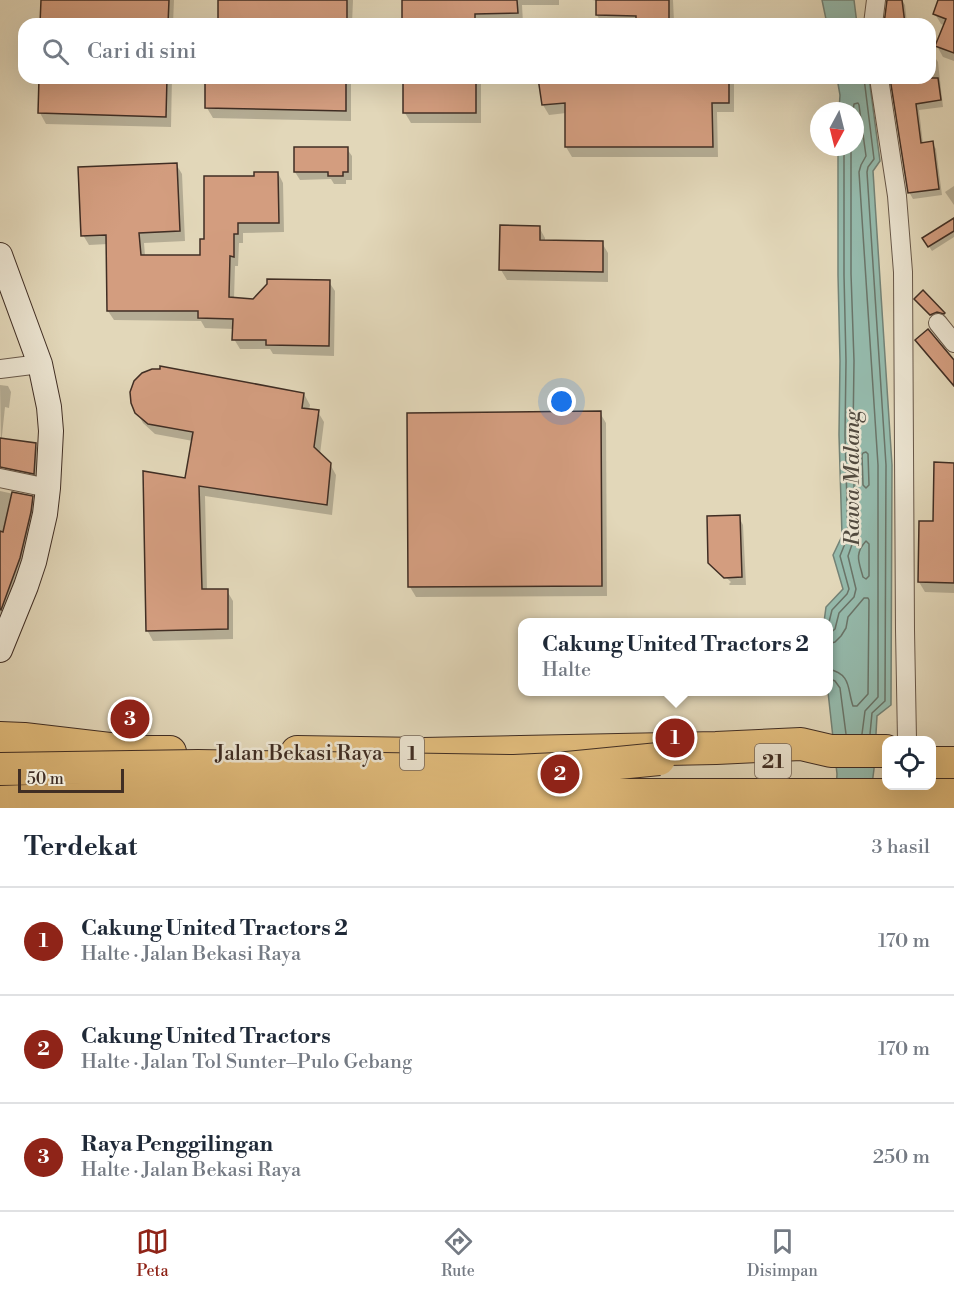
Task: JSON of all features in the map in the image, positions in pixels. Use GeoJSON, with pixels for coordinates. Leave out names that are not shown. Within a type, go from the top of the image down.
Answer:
{"type":"FeatureCollection","features":[{"type":"Feature","properties":{"kind":"highway","name":"Jalan Bekasi Raya"},"geometry":{"type":"LineString","coordinates":[[8,737],[135,752],[423,754],[801,744],[831,751],[882,751]]}},
{"type":"Feature","properties":{"kind":"highway"},"geometry":{"type":"LineString","coordinates":[[936,751],[954,751]]}},
{"type":"Feature","properties":{"kind":"highway"},"geometry":{"type":"LineString","coordinates":[[162,752],[172,798]]}},
{"type":"Feature","properties":{"kind":"highway"},"geometry":{"type":"LineString","coordinates":[[0,759],[230,756],[659,759]]}},
{"type":"Feature","properties":{"kind":"highway"},"geometry":{"type":"LineString","coordinates":[[0,769],[198,766],[514,771],[659,759]]}},
{"type":"Feature","properties":{"kind":"highway","name":"21"},"geometry":{"type":"LineString","coordinates":[[659,759],[882,762]]}},
{"type":"Feature","properties":{"kind":"highway"},"geometry":{"type":"LineString","coordinates":[[936,763],[954,764]]}},
{"type":"Feature","properties":{"kind":"highway"},"geometry":{"type":"LineString","coordinates":[[0,792],[41,790],[95,798]]}},
{"type":"Feature","properties":{"kind":"highway","name":"Jalan Bekasi Raya"},"geometry":{"type":"LineString","coordinates":[[0,792],[172,798],[794,802],[897,800],[954,795]]}},
{"type":"Feature","properties":{"kind":"highway","name":"21"},"geometry":{"type":"LineString","coordinates":[[95,798],[296,794],[794,802],[954,795]]}},
{"type":"Feature","properties":{"kind":"highway"},"geometry":{"type":"LineString","coordinates":[[0,802],[95,798]]}},
{"type":"Feature","properties":{"kind":"street"},"geometry":{"type":"LineString","coordinates":[[874,18],[876,0]]}},
{"type":"Feature","properties":{"kind":"street"},"geometry":{"type":"LineString","coordinates":[[880,84],[897,196],[903,272],[907,736]]}},
{"type":"Feature","properties":{"kind":"street"},"geometry":{"type":"LineString","coordinates":[[0,255],[40,364],[50,419],[45,514],[26,586],[7,614],[0,650]]}},
{"type":"Feature","properties":{"kind":"street"},"geometry":{"type":"LineString","coordinates":[[938,323],[954,343]]}},
{"type":"Feature","properties":{"kind":"street"},"geometry":{"type":"LineString","coordinates":[[0,369],[40,364]]}},
{"type":"Feature","properties":{"kind":"street"},"geometry":{"type":"LineString","coordinates":[[0,478],[48,488]]}},
{"type":"Feature","properties":{"kind":"water"},"geometry":{"type":"Polygon","coordinates":[[[822,0],[854,0],[856,18],[826,18],[822,0]]]}},
{"type":"Feature","properties":{"kind":"water","name":"Rawa Malang"},"geometry":{"type":"Polygon","coordinates":[[[838,84],[870,84],[880,161],[873,171],[892,465],[891,705],[877,716],[869,808],[835,808],[837,774],[828,696],[833,696],[833,618],[825,618],[826,607],[843,589],[833,555],[842,536],[839,435],[838,156],[864,156],[864,102],[840,102],[838,84]]]}},
{"type":"Feature","properties":{"kind":"building"},"geometry":{"type":"Polygon","coordinates":[[[41,0],[169,0],[168,18],[40,18],[41,0]]]}},
{"type":"Feature","properties":{"kind":"building"},"geometry":{"type":"Polygon","coordinates":[[[218,0],[347,0],[347,18],[218,18],[218,0]]]}},
{"type":"Feature","properties":{"kind":"building"},"geometry":{"type":"Polygon","coordinates":[[[402,0],[517,0],[518,13],[475,14],[475,18],[402,18],[402,0]]]}},
{"type":"Feature","properties":{"kind":"building"},"geometry":{"type":"Polygon","coordinates":[[[596,0],[669,0],[669,18],[596,15],[596,0]]]}},
{"type":"Feature","properties":{"kind":"building"},"geometry":{"type":"Polygon","coordinates":[[[887,0],[902,0],[904,18],[885,18],[887,0]]]}},
{"type":"Feature","properties":{"kind":"building"},"geometry":{"type":"Polygon","coordinates":[[[938,0],[954,0],[954,53],[936,46],[946,19],[933,14],[938,0]]]}},
{"type":"Feature","properties":{"kind":"building"},"geometry":{"type":"Polygon","coordinates":[[[936,78],[938,78],[941,100],[916,104],[921,143],[933,141],[939,189],[908,193],[891,84],[936,84],[936,78]]]}},
{"type":"Feature","properties":{"kind":"building"},"geometry":{"type":"Polygon","coordinates":[[[39,84],[167,84],[166,117],[38,113],[39,84]]]}},
{"type":"Feature","properties":{"kind":"building"},"geometry":{"type":"Polygon","coordinates":[[[205,84],[346,84],[346,111],[205,108],[205,84]]]}},
{"type":"Feature","properties":{"kind":"building"},"geometry":{"type":"Polygon","coordinates":[[[403,84],[476,84],[476,113],[403,113],[403,84]]]}},
{"type":"Feature","properties":{"kind":"building"},"geometry":{"type":"Polygon","coordinates":[[[539,84],[729,84],[729,103],[712,103],[713,147],[565,147],[565,103],[542,105],[539,84]]]}},
{"type":"Feature","properties":{"kind":"building"},"geometry":{"type":"Polygon","coordinates":[[[294,147],[348,147],[348,172],[343,172],[343,176],[328,176],[328,172],[294,172],[294,147]]]}},
{"type":"Feature","properties":{"kind":"building"},"geometry":{"type":"Polygon","coordinates":[[[177,163],[180,231],[139,233],[141,255],[200,255],[200,239],[204,239],[204,176],[254,176],[254,172],[278,172],[279,223],[238,223],[238,234],[234,234],[234,257],[230,256],[229,297],[253,299],[267,284],[267,279],[330,280],[329,346],[266,345],[266,340],[232,340],[233,319],[198,318],[198,311],[107,311],[106,235],[81,236],[78,167],[177,163]]]}},
{"type":"Feature","properties":{"kind":"building"},"geometry":{"type":"Polygon","coordinates":[[[954,218],[954,231],[928,247],[922,238],[954,218]]]}},
{"type":"Feature","properties":{"kind":"building"},"geometry":{"type":"Polygon","coordinates":[[[500,225],[540,226],[540,240],[603,241],[603,272],[499,270],[500,225]]]}},
{"type":"Feature","properties":{"kind":"building"},"geometry":{"type":"Polygon","coordinates":[[[923,290],[944,314],[937,312],[930,315],[914,299],[923,290]]]}},
{"type":"Feature","properties":{"kind":"building"},"geometry":{"type":"Polygon","coordinates":[[[928,329],[954,360],[954,386],[915,340],[928,329]]]}},
{"type":"Feature","properties":{"kind":"building"},"geometry":{"type":"Polygon","coordinates":[[[160,366],[304,393],[302,408],[319,410],[314,447],[331,463],[327,505],[199,486],[202,589],[228,589],[228,629],[146,631],[143,471],[185,478],[193,432],[148,424],[135,413],[130,392],[134,381],[142,373],[160,369],[160,366]]]}},
{"type":"Feature","properties":{"kind":"building"},"geometry":{"type":"Polygon","coordinates":[[[601,411],[602,586],[408,587],[407,413],[601,411]]]}},
{"type":"Feature","properties":{"kind":"building"},"geometry":{"type":"Polygon","coordinates":[[[0,438],[36,443],[34,474],[0,467],[0,438]]]}},
{"type":"Feature","properties":{"kind":"building"},"geometry":{"type":"Polygon","coordinates":[[[934,462],[954,463],[954,583],[918,582],[919,521],[933,521],[934,462]]]}},
{"type":"Feature","properties":{"kind":"building"},"geometry":{"type":"Polygon","coordinates":[[[12,492],[33,496],[20,558],[1,610],[0,531],[3,532],[12,492]]]}},
{"type":"Feature","properties":{"kind":"building"},"geometry":{"type":"Polygon","coordinates":[[[740,515],[742,577],[724,578],[708,563],[707,516],[740,515]]]}},
{"type":"Feature","properties":{"kind":"place","name":"Raya Penggilingan"},"geometry":{"type":"Point","coordinates":[130,719]}},
{"type":"Feature","properties":{"kind":"place","name":"Cakung United Tractors 2"},"geometry":{"type":"Point","coordinates":[675,738]}},
{"type":"Feature","properties":{"kind":"place","name":"Cakung United Tractors"},"geometry":{"type":"Point","coordinates":[560,774]}}]}
